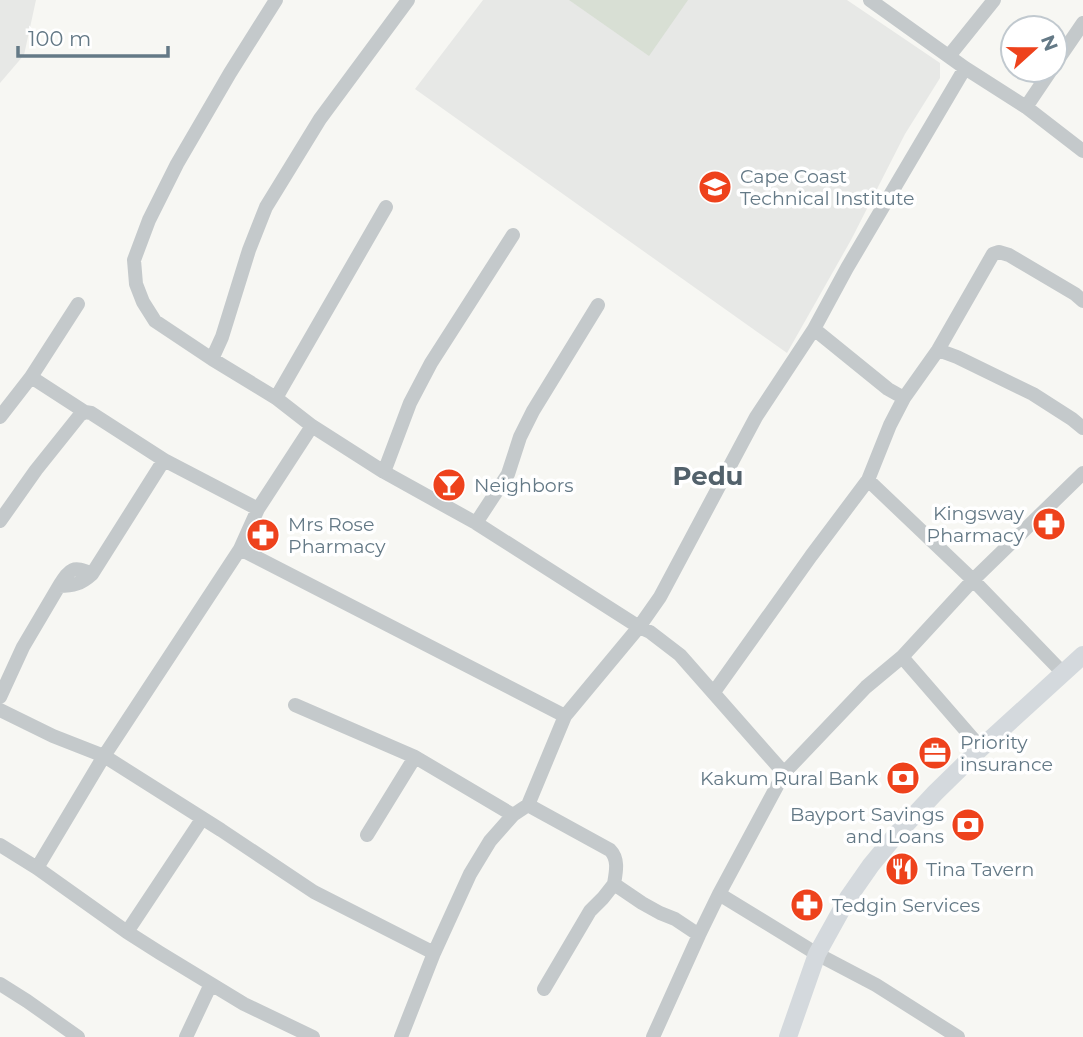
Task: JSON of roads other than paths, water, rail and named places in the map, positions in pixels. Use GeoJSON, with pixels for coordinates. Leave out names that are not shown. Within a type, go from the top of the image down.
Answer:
{"type":"FeatureCollection","features":[{"type":"Feature","properties":{"kind":"main road"},"geometry":{"type":"LineString","coordinates":[[788,1037],[817,954],[848,898],[871,865],[935,793],[1083,655]]}},
{"type":"Feature","properties":{"kind":"street"},"geometry":{"type":"LineString","coordinates":[[275,0],[177,164],[149,220],[134,260],[136,284],[155,321],[276,398],[312,426],[384,472],[476,523],[669,645],[680,654],[784,773]]}},
{"type":"Feature","properties":{"kind":"street"},"geometry":{"type":"LineString","coordinates":[[212,359],[266,207],[320,119],[408,0]]}},
{"type":"Feature","properties":{"kind":"street"},"geometry":{"type":"LineString","coordinates":[[870,0],[965,68],[1026,107],[1083,151]]}},
{"type":"Feature","properties":{"kind":"street"},"geometry":{"type":"LineString","coordinates":[[949,56],[994,0]]}},
{"type":"Feature","properties":{"kind":"street"},"geometry":{"type":"LineString","coordinates":[[1069,44],[1083,23]]}},
{"type":"Feature","properties":{"kind":"street"},"geometry":{"type":"LineString","coordinates":[[401,1037],[434,953],[470,874],[490,841],[513,815],[528,806],[565,716],[639,627],[660,597],[756,417],[814,329],[827,302],[965,68]]}},
{"type":"Feature","properties":{"kind":"street"},"geometry":{"type":"LineString","coordinates":[[1026,107],[1042,84]]}},
{"type":"Feature","properties":{"kind":"street"},"geometry":{"type":"LineString","coordinates":[[276,398],[386,207]]}},
{"type":"Feature","properties":{"kind":"street"},"geometry":{"type":"LineString","coordinates":[[384,472],[410,403],[431,363],[513,235]]}},
{"type":"Feature","properties":{"kind":"street"},"geometry":{"type":"LineString","coordinates":[[714,692],[868,480],[904,398],[938,350],[993,254],[999,252],[1009,255],[1083,301]]}},
{"type":"Feature","properties":{"kind":"street"},"geometry":{"type":"LineString","coordinates":[[0,417],[78,304]]}},
{"type":"Feature","properties":{"kind":"street"},"geometry":{"type":"LineString","coordinates":[[476,523],[509,474],[520,437],[533,411],[598,305]]}},
{"type":"Feature","properties":{"kind":"street"},"geometry":{"type":"LineString","coordinates":[[814,329],[888,389],[904,398]]}},
{"type":"Feature","properties":{"kind":"street"},"geometry":{"type":"LineString","coordinates":[[938,350],[1033,394],[1083,428]]}},
{"type":"Feature","properties":{"kind":"street"},"geometry":{"type":"LineString","coordinates":[[30,377],[164,460],[258,509]]}},
{"type":"Feature","properties":{"kind":"street"},"geometry":{"type":"LineString","coordinates":[[0,521],[36,470],[85,412]]}},
{"type":"Feature","properties":{"kind":"street"},"geometry":{"type":"LineString","coordinates":[[37,868],[103,756],[240,549],[258,509],[312,426]]}},
{"type":"Feature","properties":{"kind":"street"},"geometry":{"type":"LineString","coordinates":[[0,697],[23,647],[59,586],[74,586],[92,574],[164,460]]}},
{"type":"Feature","properties":{"kind":"street"},"geometry":{"type":"LineString","coordinates":[[653,1037],[719,894],[784,773],[866,687],[902,657],[974,580],[1083,473]]}},
{"type":"Feature","properties":{"kind":"street"},"geometry":{"type":"LineString","coordinates":[[868,480],[974,580],[1063,673]]}},
{"type":"Feature","properties":{"kind":"street"},"geometry":{"type":"LineString","coordinates":[[240,549],[565,716]]}},
{"type":"Feature","properties":{"kind":"street"},"geometry":{"type":"LineString","coordinates":[[902,657],[981,748]]}},
{"type":"Feature","properties":{"kind":"street"},"geometry":{"type":"LineString","coordinates":[[295,705],[415,757],[513,815]]}},
{"type":"Feature","properties":{"kind":"street"},"geometry":{"type":"LineString","coordinates":[[0,710],[53,736],[103,756],[314,892],[434,953]]}},
{"type":"Feature","properties":{"kind":"street"},"geometry":{"type":"LineString","coordinates":[[368,835],[415,757]]}},
{"type":"Feature","properties":{"kind":"street"},"geometry":{"type":"LineString","coordinates":[[528,806],[615,855],[614,884],[590,911],[544,989]]}},
{"type":"Feature","properties":{"kind":"street"},"geometry":{"type":"LineString","coordinates":[[127,932],[202,819]]}},
{"type":"Feature","properties":{"kind":"street"},"geometry":{"type":"LineString","coordinates":[[0,845],[127,932],[211,984],[244,1004],[313,1037]]}},
{"type":"Feature","properties":{"kind":"street"},"geometry":{"type":"LineString","coordinates":[[614,884],[699,935]]}},
{"type":"Feature","properties":{"kind":"street"},"geometry":{"type":"LineString","coordinates":[[719,894],[817,954],[876,985],[958,1037]]}},
{"type":"Feature","properties":{"kind":"street"},"geometry":{"type":"LineString","coordinates":[[0,984],[78,1037]]}},
{"type":"Feature","properties":{"kind":"street"},"geometry":{"type":"LineString","coordinates":[[186,1037],[211,984]]}},
{"type":"Feature","properties":{"kind":"place","name":"Cape Coast Technical Institute"},"geometry":{"type":"Point","coordinates":[715,187]}},
{"type":"Feature","properties":{"kind":"place","name":"Neighbors"},"geometry":{"type":"Point","coordinates":[449,485]}},
{"type":"Feature","properties":{"kind":"place","name":"Kingsway Pharmacy"},"geometry":{"type":"Point","coordinates":[1049,524]}},
{"type":"Feature","properties":{"kind":"place","name":"Mrs Rose Pharmacy"},"geometry":{"type":"Point","coordinates":[263,535]}},
{"type":"Feature","properties":{"kind":"place","name":"Priority insurance"},"geometry":{"type":"Point","coordinates":[935,753]}},
{"type":"Feature","properties":{"kind":"place","name":"Kakum Rural Bank"},"geometry":{"type":"Point","coordinates":[903,778]}},
{"type":"Feature","properties":{"kind":"place","name":"Bayport Savings and Loans"},"geometry":{"type":"Point","coordinates":[968,825]}},
{"type":"Feature","properties":{"kind":"place","name":"Tina Tavern"},"geometry":{"type":"Point","coordinates":[902,869]}},
{"type":"Feature","properties":{"kind":"place","name":"Tedgin Services"},"geometry":{"type":"Point","coordinates":[807,905]}},
{"type":"Feature","properties":{"kind":"district","name":"Pedu"},"geometry":{"type":"Point","coordinates":[708,476]}}]}
